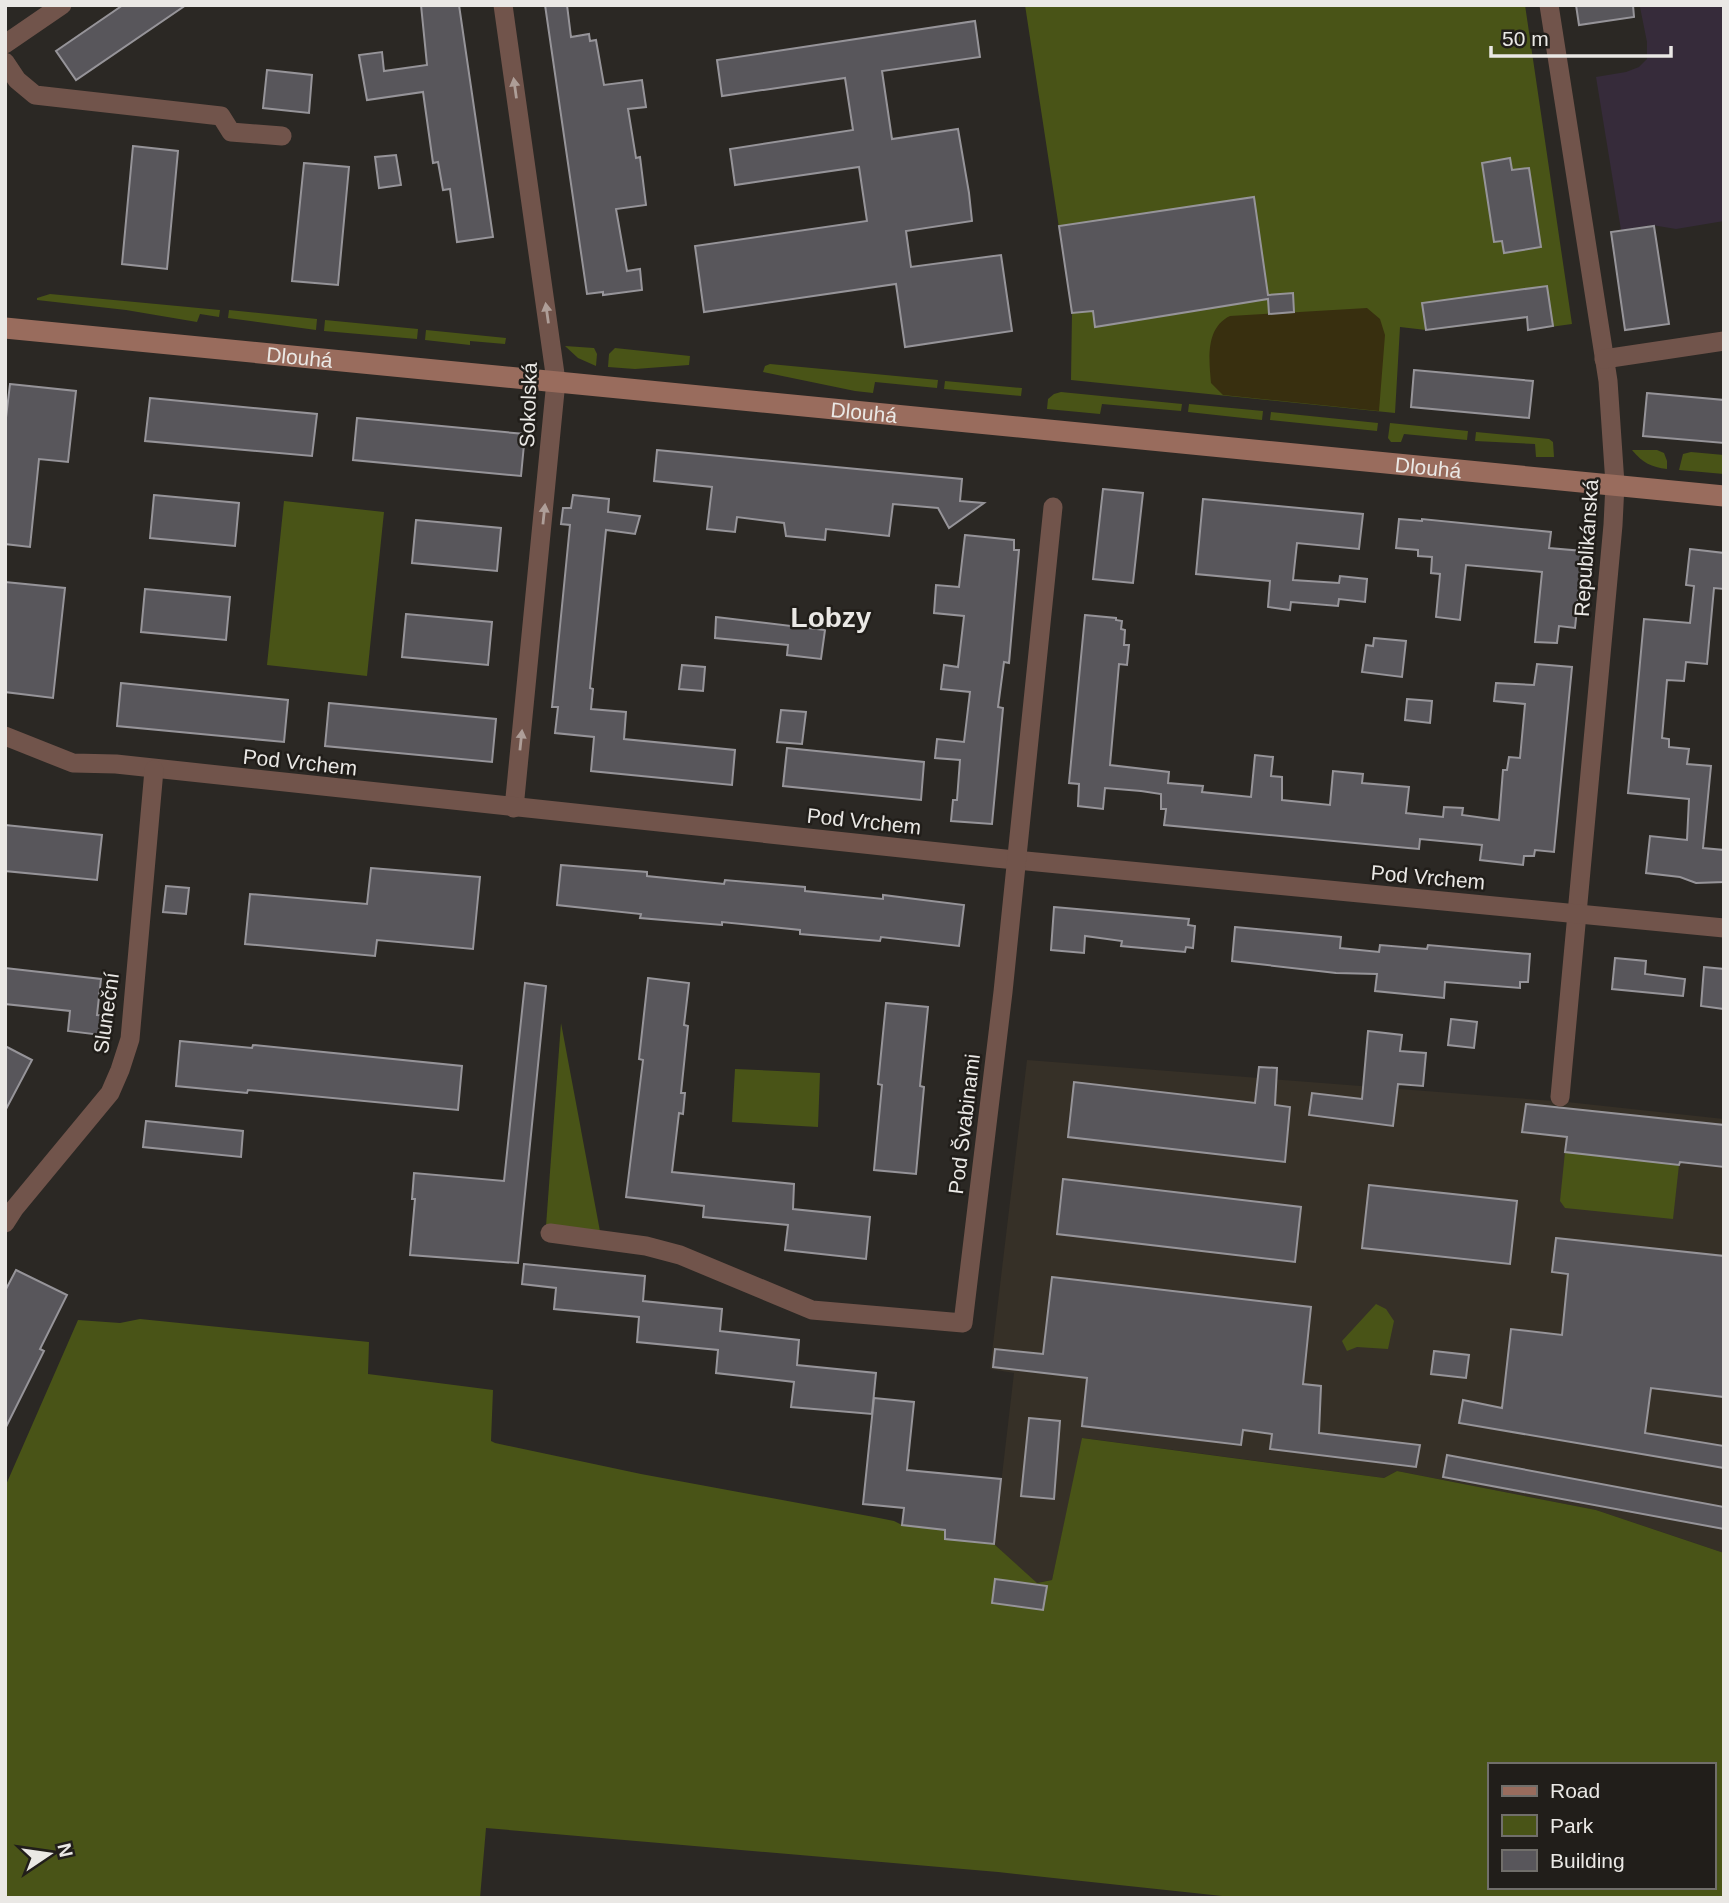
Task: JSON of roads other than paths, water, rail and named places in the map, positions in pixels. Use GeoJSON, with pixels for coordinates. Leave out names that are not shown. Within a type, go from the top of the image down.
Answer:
{"type":"FeatureCollection","features":[{"type":"Feature","properties":{"kind":"street"},"geometry":{"type":"LineString","coordinates":[[5,44],[62,5]]}},
{"type":"Feature","properties":{"kind":"street","name":"Sokolská"},"geometry":{"type":"LineString","coordinates":[[503,5],[556,381],[514,808]]}},
{"type":"Feature","properties":{"kind":"street","name":"Republikánská"},"geometry":{"type":"LineString","coordinates":[[1549,5],[1604,359],[1615,484],[1560,1097]]}},
{"type":"Feature","properties":{"kind":"street"},"geometry":{"type":"LineString","coordinates":[[5,62],[17,80],[35,95],[221,116],[231,132],[282,136]]}},
{"type":"Feature","properties":{"kind":"street","name":"Dlouhá"},"geometry":{"type":"LineString","coordinates":[[5,327],[1724,496]]}},
{"type":"Feature","properties":{"kind":"street"},"geometry":{"type":"LineString","coordinates":[[1604,359],[1724,341]]}},
{"type":"Feature","properties":{"kind":"street","name":"Pod Švabinami"},"geometry":{"type":"LineString","coordinates":[[550,1233],[646,1246],[680,1255],[813,1310],[963,1323],[1053,507]]}},
{"type":"Feature","properties":{"kind":"street","name":"Pod Vrchem"},"geometry":{"type":"LineString","coordinates":[[5,736],[73,763],[116,764],[1016,860],[1724,928]]}},
{"type":"Feature","properties":{"kind":"street","name":"Sluneční"},"geometry":{"type":"LineString","coordinates":[[5,1223],[110,1093],[121,1070],[130,1040],[155,770]]}},
{"type":"Feature","properties":{"kind":"district","name":"Lobzy"},"geometry":{"type":"Point","coordinates":[831,617]}}]}
